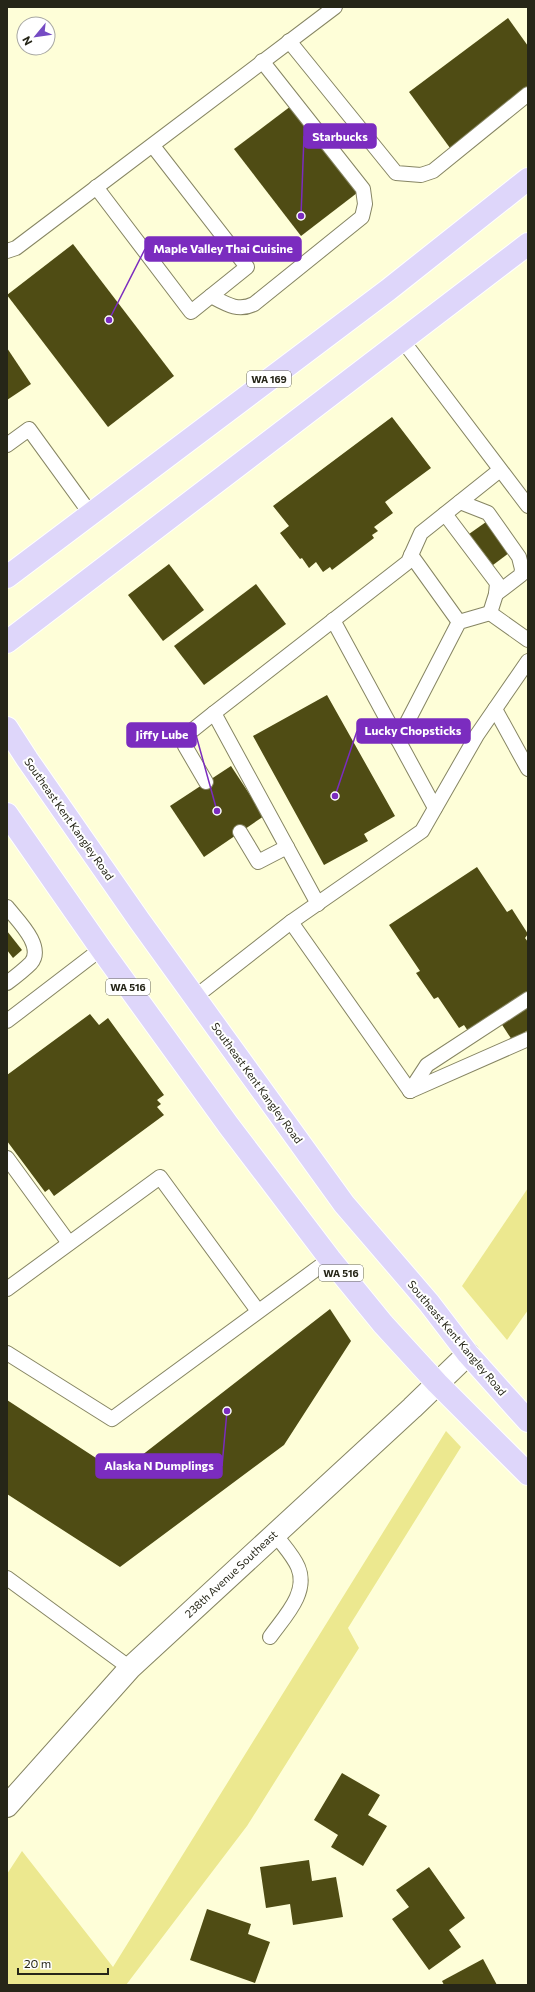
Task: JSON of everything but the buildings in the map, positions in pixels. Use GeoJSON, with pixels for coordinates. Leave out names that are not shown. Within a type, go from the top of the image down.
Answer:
{"type":"FeatureCollection","features":[{"type":"Feature","properties":{"kind":"main road","name":"WA 169"},"geometry":{"type":"LineString","coordinates":[[7,577],[388,290],[528,179]]}},
{"type":"Feature","properties":{"kind":"main road"},"geometry":{"type":"LineString","coordinates":[[7,642],[169,517],[403,341],[528,244]]}},
{"type":"Feature","properties":{"kind":"main road","name":"Southeast Kent Kangley Road"},"geometry":{"type":"LineString","coordinates":[[7,728],[130,907],[344,1204],[429,1303],[468,1354],[528,1421]]}},
{"type":"Feature","properties":{"kind":"main road","name":"WA 516"},"geometry":{"type":"LineString","coordinates":[[7,814],[101,950],[252,1158],[330,1259],[383,1324],[437,1383],[528,1474]]}},
{"type":"Feature","properties":{"kind":"street","name":"238th Avenue Southeast"},"geometry":{"type":"LineString","coordinates":[[7,1806],[130,1668],[468,1354]]}},
{"type":"Feature","properties":{"kind":"lane"},"geometry":{"type":"LineString","coordinates":[[7,251],[16,248],[335,7]]}},
{"type":"Feature","properties":{"kind":"lane"},"geometry":{"type":"LineString","coordinates":[[289,41],[396,173],[420,175],[433,171],[528,94]]}},
{"type":"Feature","properties":{"kind":"lane"},"geometry":{"type":"LineString","coordinates":[[211,296],[238,308],[247,307],[254,304],[362,217],[365,204],[363,189],[262,62]]}},
{"type":"Feature","properties":{"kind":"lane"},"geometry":{"type":"LineString","coordinates":[[96,187],[191,312],[247,267],[152,146]]}},
{"type":"Feature","properties":{"kind":"lane"},"geometry":{"type":"LineString","coordinates":[[403,341],[528,506]]}},
{"type":"Feature","properties":{"kind":"lane"},"geometry":{"type":"LineString","coordinates":[[7,445],[29,429],[90,513]]}},
{"type":"Feature","properties":{"kind":"lane"},"geometry":{"type":"LineString","coordinates":[[206,782],[185,746],[184,737],[408,562],[421,533],[500,470]]}},
{"type":"Feature","properties":{"kind":"lane"},"geometry":{"type":"LineString","coordinates":[[460,502],[488,513],[519,557],[522,569],[521,575],[496,594]]}},
{"type":"Feature","properties":{"kind":"lane"},"geometry":{"type":"LineString","coordinates":[[445,514],[497,583],[496,594],[490,613]]}},
{"type":"Feature","properties":{"kind":"lane"},"geometry":{"type":"LineString","coordinates":[[411,555],[459,622]]}},
{"type":"Feature","properties":{"kind":"lane"},"geometry":{"type":"LineString","coordinates":[[398,740],[459,622],[490,613]]}},
{"type":"Feature","properties":{"kind":"lane"},"geometry":{"type":"LineString","coordinates":[[490,613],[528,640]]}},
{"type":"Feature","properties":{"kind":"lane"},"geometry":{"type":"LineString","coordinates":[[333,620],[435,808]]}},
{"type":"Feature","properties":{"kind":"lane"},"geometry":{"type":"LineString","coordinates":[[195,997],[291,922],[422,831],[477,735],[528,661]]}},
{"type":"Feature","properties":{"kind":"lane"},"geometry":{"type":"LineString","coordinates":[[495,709],[528,769]]}},
{"type":"Feature","properties":{"kind":"lane"},"geometry":{"type":"LineString","coordinates":[[214,713],[318,904]]}},
{"type":"Feature","properties":{"kind":"lane"},"geometry":{"type":"LineString","coordinates":[[240,832],[258,862],[287,847]]}},
{"type":"Feature","properties":{"kind":"lane"},"geometry":{"type":"LineString","coordinates":[[7,907],[34,942],[35,953],[32,962],[7,983]]}},
{"type":"Feature","properties":{"kind":"lane"},"geometry":{"type":"LineString","coordinates":[[291,922],[410,1091]]}},
{"type":"Feature","properties":{"kind":"lane"},"geometry":{"type":"LineString","coordinates":[[7,1021],[101,950]]}},
{"type":"Feature","properties":{"kind":"lane"},"geometry":{"type":"LineString","coordinates":[[410,1091],[427,1065],[528,999]]}},
{"type":"Feature","properties":{"kind":"lane"},"geometry":{"type":"LineString","coordinates":[[410,1091],[528,1039]]}},
{"type":"Feature","properties":{"kind":"lane"},"geometry":{"type":"LineString","coordinates":[[7,1158],[69,1243]]}},
{"type":"Feature","properties":{"kind":"lane"},"geometry":{"type":"LineString","coordinates":[[7,1289],[160,1177],[258,1311]]}},
{"type":"Feature","properties":{"kind":"lane"},"geometry":{"type":"LineString","coordinates":[[7,1354],[112,1419],[330,1259]]}},
{"type":"Feature","properties":{"kind":"lane"},"geometry":{"type":"LineString","coordinates":[[270,1637],[299,1595],[301,1576],[298,1565],[275,1534]]}},
{"type":"Feature","properties":{"kind":"lane"},"geometry":{"type":"LineString","coordinates":[[7,1578],[130,1668]]}},
{"type":"Feature","properties":{"kind":"shaded area"},"geometry":{"type":"Polygon","coordinates":[[[528,1188],[528,1310],[507,1340],[462,1286],[528,1188]]]}},
{"type":"Feature","properties":{"kind":"shaded area"},"geometry":{"type":"Polygon","coordinates":[[[446,1431],[461,1447],[348,1628],[359,1648],[247,1826],[126,1985],[7,1985],[7,1874],[22,1851],[113,1967],[446,1431]]]}},
{"type":"Feature","properties":{"kind":"place","name":"Starbucks"},"geometry":{"type":"Point","coordinates":[301,216]}},
{"type":"Feature","properties":{"kind":"place","name":"Maple Valley Thai Cuisine"},"geometry":{"type":"Point","coordinates":[109,320]}},
{"type":"Feature","properties":{"kind":"place","name":"Lucky Chopsticks"},"geometry":{"type":"Point","coordinates":[335,796]}},
{"type":"Feature","properties":{"kind":"place","name":"Jiffy Lube"},"geometry":{"type":"Point","coordinates":[217,811]}},
{"type":"Feature","properties":{"kind":"place","name":"Alaska N Dumplings"},"geometry":{"type":"Point","coordinates":[227,1411]}}]}
